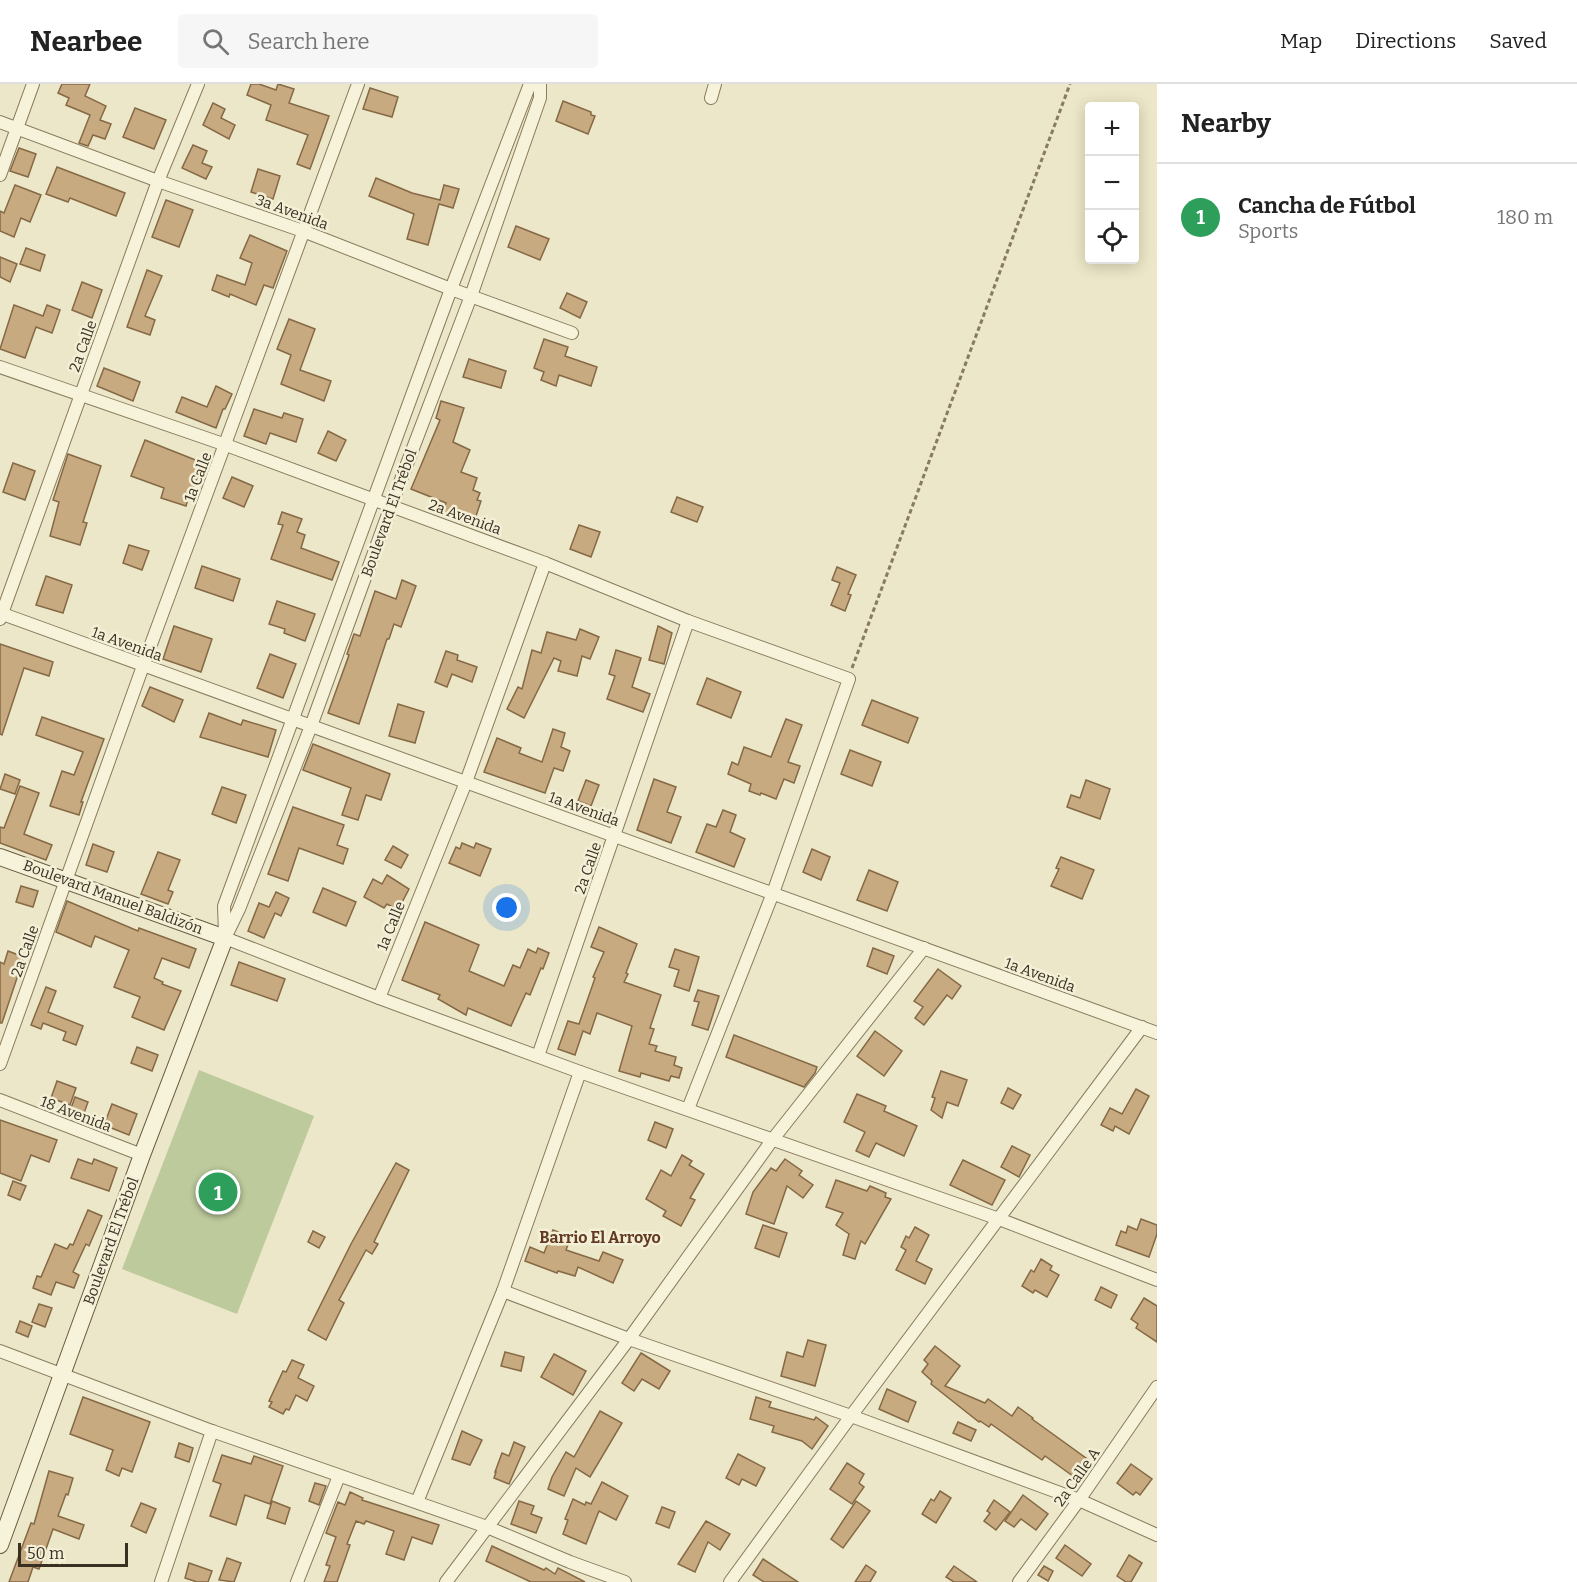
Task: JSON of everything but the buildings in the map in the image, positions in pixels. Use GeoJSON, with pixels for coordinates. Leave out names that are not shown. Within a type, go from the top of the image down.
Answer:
{"type":"FeatureCollection","features":[{"type":"Feature","properties":{"kind":"main road","name":"Boulevard Manuel Baldizón"},"geometry":{"type":"LineString","coordinates":[[0,857],[225,938]]}},
{"type":"Feature","properties":{"kind":"main road","name":"Boulevard El Trébol"},"geometry":{"type":"LineString","coordinates":[[0,1545],[142,1155],[225,938]]}},
{"type":"Feature","properties":{"kind":"street"},"geometry":{"type":"LineString","coordinates":[[0,175],[33,84]]}},
{"type":"Feature","properties":{"kind":"street","name":"2a Calle"},"geometry":{"type":"LineString","coordinates":[[1,615],[158,181],[198,84]]}},
{"type":"Feature","properties":{"kind":"street","name":"1a Calle"},"geometry":{"type":"LineString","coordinates":[[67,881],[143,666],[358,84]]}},
{"type":"Feature","properties":{"kind":"street","name":"Boulevard El Trébol"},"geometry":{"type":"LineString","coordinates":[[225,938],[224,906],[451,289],[530,84]]}},
{"type":"Feature","properties":{"kind":"street","name":"Boulevard El Trébol"},"geometry":{"type":"LineString","coordinates":[[225,938],[239,909],[310,726],[471,296],[540,98],[540,84]]}},
{"type":"Feature","properties":{"kind":"street"},"geometry":{"type":"LineString","coordinates":[[711,98],[715,84]]}},
{"type":"Feature","properties":{"kind":"street","name":"3a Avenida"},"geometry":{"type":"LineString","coordinates":[[0,122],[158,181],[303,231],[572,333]]}},
{"type":"Feature","properties":{"kind":"street","name":"2a Avenida"},"geometry":{"type":"LineString","coordinates":[[0,367],[226,445],[545,563],[688,621],[849,679]]}},
{"type":"Feature","properties":{"kind":"street","name":"1a Calle"},"geometry":{"type":"LineString","coordinates":[[379,998],[466,782],[545,563]]}},
{"type":"Feature","properties":{"kind":"street","name":"1a Avenida"},"geometry":{"type":"LineString","coordinates":[[1,615],[1157,1033]]}},
{"type":"Feature","properties":{"kind":"street","name":"2a Calle"},"geometry":{"type":"LineString","coordinates":[[538,1056],[688,621]]}},
{"type":"Feature","properties":{"kind":"street"},"geometry":{"type":"LineString","coordinates":[[688,1109],[772,893],[849,679]]}},
{"type":"Feature","properties":{"kind":"street","name":"2a Calle"},"geometry":{"type":"LineString","coordinates":[[0,1064],[67,881]]}},
{"type":"Feature","properties":{"kind":"street"},"geometry":{"type":"LineString","coordinates":[[225,938],[580,1072],[999,1219],[1157,1280]]}},
{"type":"Feature","properties":{"kind":"street"},"geometry":{"type":"LineString","coordinates":[[446,1582],[629,1339],[773,1139],[924,948]]}},
{"type":"Feature","properties":{"kind":"street"},"geometry":{"type":"LineString","coordinates":[[730,1582],[1142,1027]]}},
{"type":"Feature","properties":{"kind":"street"},"geometry":{"type":"LineString","coordinates":[[417,1502],[503,1291],[580,1072]]}},
{"type":"Feature","properties":{"kind":"street","name":"18 Avenida"},"geometry":{"type":"LineString","coordinates":[[0,1100],[142,1155]]}},
{"type":"Feature","properties":{"kind":"street"},"geometry":{"type":"LineString","coordinates":[[503,1291],[629,1339],[851,1416],[1079,1500],[1157,1535]]}},
{"type":"Feature","properties":{"kind":"street"},"geometry":{"type":"LineString","coordinates":[[0,1351],[212,1431],[487,1527],[625,1582]]}},
{"type":"Feature","properties":{"kind":"street","name":"2a Calle A"},"geometry":{"type":"LineString","coordinates":[[1019,1582],[1157,1387]]}},
{"type":"Feature","properties":{"kind":"street"},"geometry":{"type":"LineString","coordinates":[[161,1582],[212,1431]]}},
{"type":"Feature","properties":{"kind":"street"},"geometry":{"type":"LineString","coordinates":[[297,1582],[339,1476]]}},
{"type":"Feature","properties":{"kind":"path"},"geometry":{"type":"LineString","coordinates":[[849,679],[1070,84]]}},
{"type":"Feature","properties":{"kind":"green space"},"geometry":{"type":"Polygon","coordinates":[[[199,1070],[314,1116],[237,1314],[122,1269],[199,1070]]]}},
{"type":"Feature","properties":{"kind":"place","name":"Cancha de Fútbol"},"geometry":{"type":"Point","coordinates":[218,1192]}},
{"type":"Feature","properties":{"kind":"district","name":"Barrio El Arroyo"},"geometry":{"type":"Point","coordinates":[600,1237]}}]}
